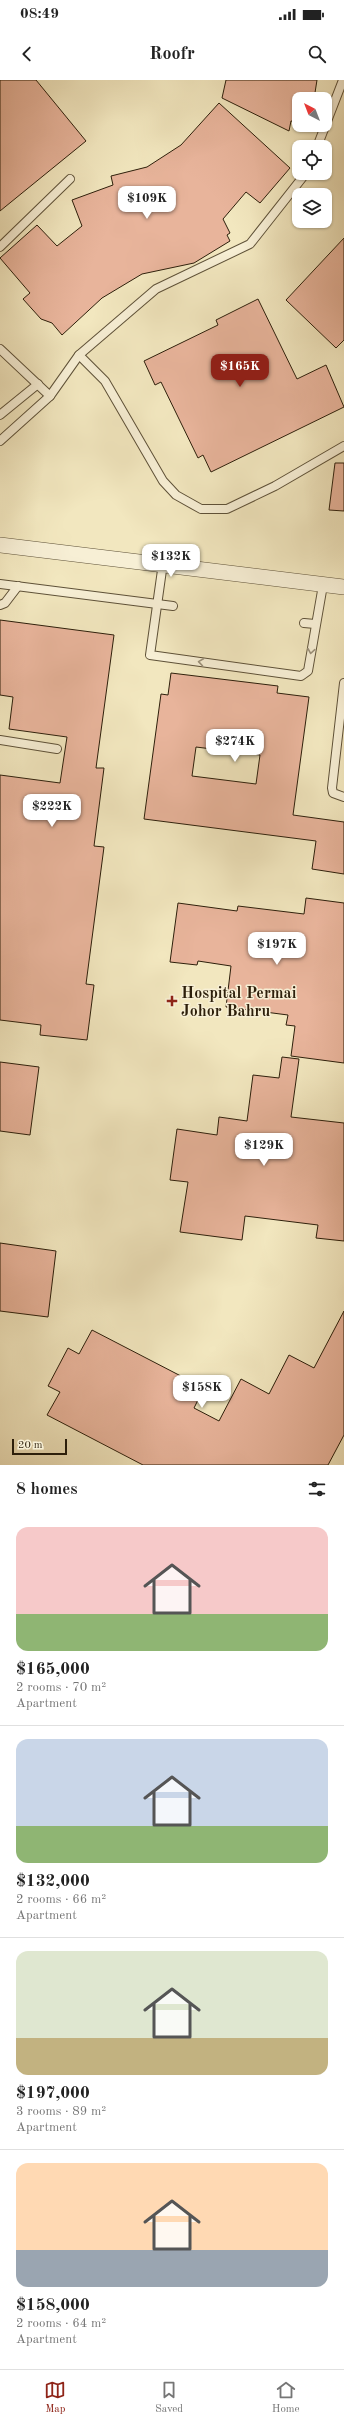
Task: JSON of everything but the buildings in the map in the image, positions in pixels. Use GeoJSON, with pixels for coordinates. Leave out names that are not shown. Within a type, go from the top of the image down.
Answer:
{"type":"FeatureCollection","features":[{"type":"Feature","properties":{"kind":"street"},"geometry":{"type":"LineString","coordinates":[[0,545],[163,563],[344,587]]}},
{"type":"Feature","properties":{"kind":"lane"},"geometry":{"type":"LineString","coordinates":[[320,140],[344,80]]}},
{"type":"Feature","properties":{"kind":"lane"},"geometry":{"type":"LineString","coordinates":[[0,247],[70,179]]}},
{"type":"Feature","properties":{"kind":"lane"},"geometry":{"type":"LineString","coordinates":[[0,441],[50,396],[79,355],[156,289],[250,244],[300,180]]}},
{"type":"Feature","properties":{"kind":"lane"},"geometry":{"type":"LineString","coordinates":[[0,349],[50,396]]}},
{"type":"Feature","properties":{"kind":"lane"},"geometry":{"type":"LineString","coordinates":[[79,355],[105,381],[163,481],[176,495],[201,509],[227,509],[275,486],[344,446]]}},
{"type":"Feature","properties":{"kind":"lane"},"geometry":{"type":"LineString","coordinates":[[0,415],[38,384]]}},
{"type":"Feature","properties":{"kind":"lane"},"geometry":{"type":"LineString","coordinates":[[163,563],[150,655],[301,676],[308,671],[323,585]]}},
{"type":"Feature","properties":{"kind":"lane"},"geometry":{"type":"LineString","coordinates":[[0,584],[173,606]]}},
{"type":"Feature","properties":{"kind":"lane"},"geometry":{"type":"LineString","coordinates":[[0,605],[5,603],[18,586]]}},
{"type":"Feature","properties":{"kind":"lane"},"geometry":{"type":"LineString","coordinates":[[304,623],[315,624]]}},
{"type":"Feature","properties":{"kind":"lane"},"geometry":{"type":"LineString","coordinates":[[344,683],[332,788],[333,793],[344,796]]}},
{"type":"Feature","properties":{"kind":"lane"},"geometry":{"type":"LineString","coordinates":[[0,740],[57,749]]}},
{"type":"Feature","properties":{"kind":"place","name":"Hospital Permai Johor Bahru"},"geometry":{"type":"Point","coordinates":[172,1001]}}]}
